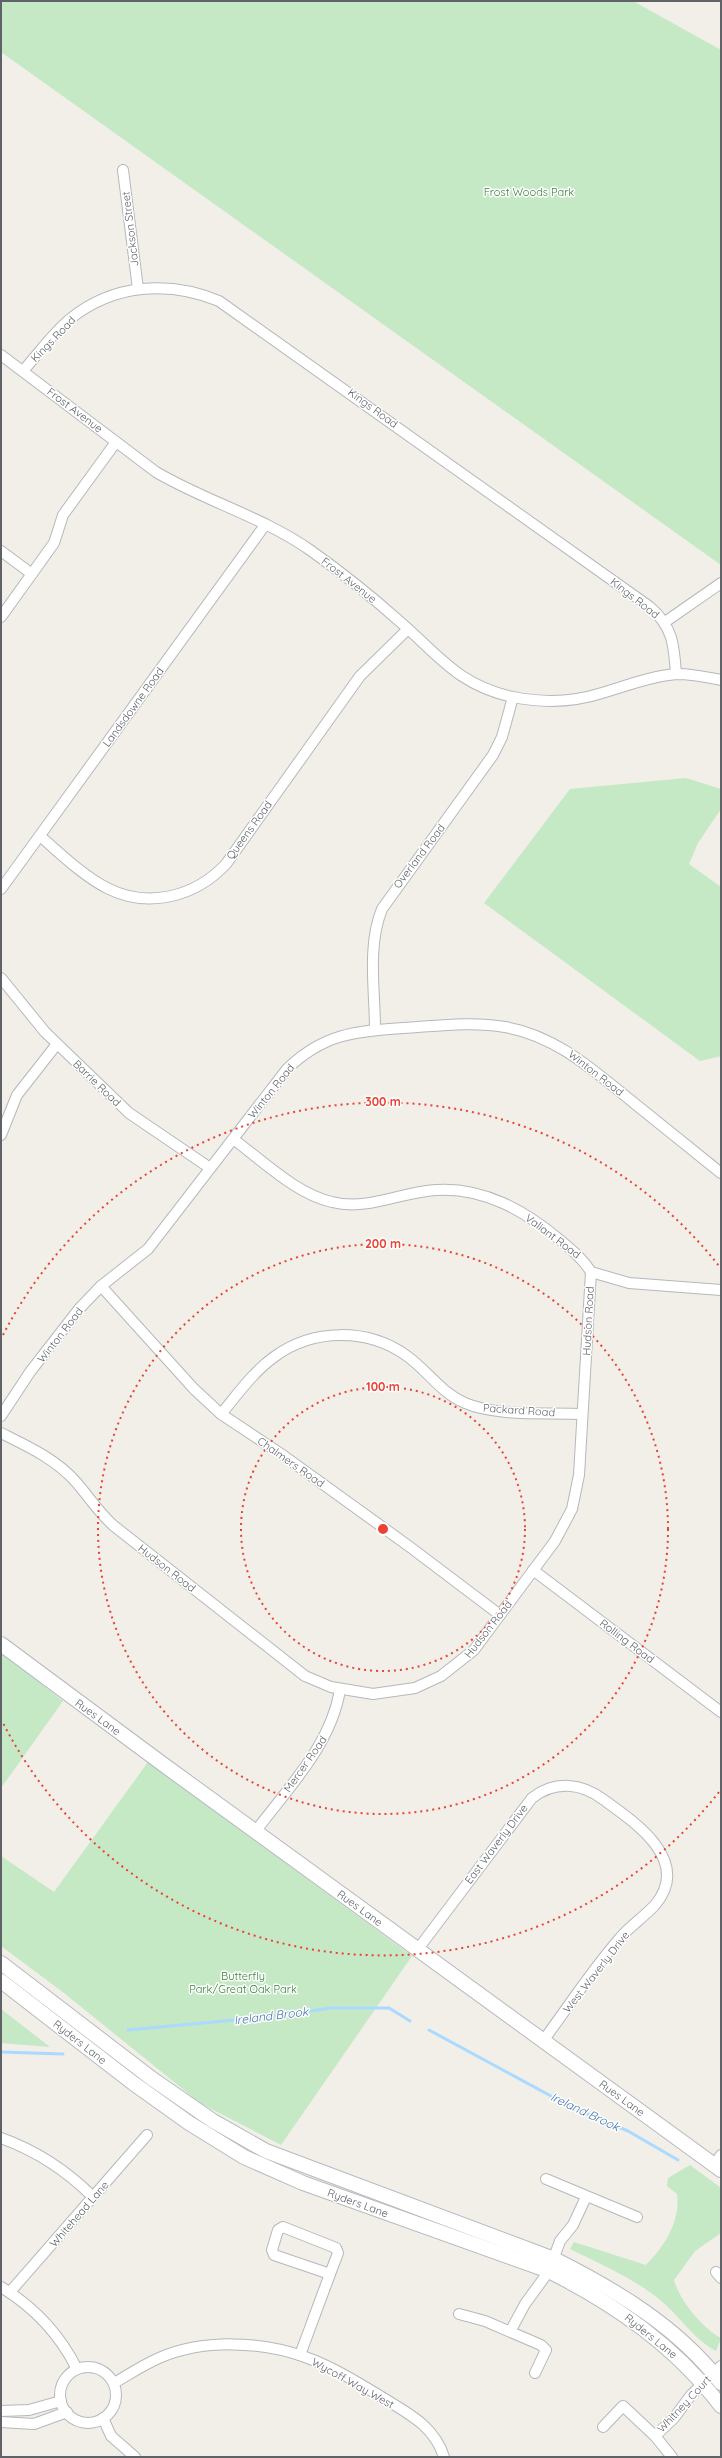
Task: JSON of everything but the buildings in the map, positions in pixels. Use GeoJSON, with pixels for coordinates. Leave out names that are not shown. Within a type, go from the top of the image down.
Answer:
{"type":"FeatureCollection","features":[{"type":"Feature","properties":{"kind":"main road","name":"Rues Lane"},"geometry":{"type":"LineString","coordinates":[[1,1644],[255,1832],[543,2040],[719,2164]]}},
{"type":"Feature","properties":{"kind":"main road","name":"Ryders Lane"},"geometry":{"type":"LineString","coordinates":[[1,1963],[151,2078],[212,2121],[266,2151],[552,2265],[620,2310],[665,2346],[703,2383],[721,2406]]}},
{"type":"Feature","properties":{"kind":"main road","name":"Ryders Lane"},"geometry":{"type":"LineString","coordinates":[[1,1981],[133,2083],[189,2123],[244,2157],[303,2183],[590,2277],[648,2313],[719,2374]]}},
{"type":"Feature","properties":{"kind":"street","name":"Jackson Street"},"geometry":{"type":"LineString","coordinates":[[123,170],[138,289]]}},
{"type":"Feature","properties":{"kind":"street","name":"Kings Road"},"geometry":{"type":"LineString","coordinates":[[22,371],[55,333],[81,311],[106,297],[138,289],[163,287],[192,291],[232,308],[650,607],[665,622],[673,644],[676,674]]}},
{"type":"Feature","properties":{"kind":"street","name":"Frost Avenue"},"geometry":{"type":"LineString","coordinates":[[1,355],[156,472],[178,485],[265,525],[309,549],[352,582],[408,629],[432,653],[464,678],[486,688],[513,697],[549,701],[567,700],[676,674],[721,680]]}},
{"type":"Feature","properties":{"kind":"street"},"geometry":{"type":"LineString","coordinates":[[1,617],[54,543],[63,515],[116,442]]}},
{"type":"Feature","properties":{"kind":"street","name":"Landsdowne Road"},"geometry":{"type":"LineString","coordinates":[[1,888],[265,525]]}},
{"type":"Feature","properties":{"kind":"street"},"geometry":{"type":"LineString","coordinates":[[1,551],[32,574]]}},
{"type":"Feature","properties":{"kind":"street"},"geometry":{"type":"LineString","coordinates":[[665,622],[721,583]]}},
{"type":"Feature","properties":{"kind":"street","name":"Queens Road"},"geometry":{"type":"LineString","coordinates":[[40,836],[87,875],[106,887],[125,895],[145,898],[165,898],[198,886],[226,864],[360,676],[408,629]]}},
{"type":"Feature","properties":{"kind":"street","name":"Overland Road"},"geometry":{"type":"LineString","coordinates":[[376,1030],[373,940],[376,924],[382,909],[493,755],[502,737],[513,697]]}},
{"type":"Feature","properties":{"kind":"street","name":"Barrie Road"},"geometry":{"type":"LineString","coordinates":[[1,978],[57,1044],[129,1113],[210,1168]]}},
{"type":"Feature","properties":{"kind":"street","name":"Winton Road"},"geometry":{"type":"LineString","coordinates":[[1,1416],[79,1309],[101,1286],[148,1249],[287,1069],[305,1052],[339,1036],[376,1030],[487,1024],[524,1031],[542,1038],[575,1056],[721,1173]]}},
{"type":"Feature","properties":{"kind":"street"},"geometry":{"type":"LineString","coordinates":[[1,1135],[17,1095],[57,1044]]}},
{"type":"Feature","properties":{"kind":"street","name":"Valiant Road"},"geometry":{"type":"LineString","coordinates":[[233,1139],[302,1191],[331,1202],[362,1204],[437,1190],[469,1193],[505,1204],[538,1222],[584,1260],[591,1272]]}},
{"type":"Feature","properties":{"kind":"street"},"geometry":{"type":"LineString","coordinates":[[591,1272],[629,1283],[721,1290]]}},
{"type":"Feature","properties":{"kind":"street","name":"Hudson Road"},"geometry":{"type":"LineString","coordinates":[[1,1433],[42,1454],[60,1467],[75,1481],[103,1516],[114,1526],[293,1668],[317,1682],[340,1690],[358,1694],[387,1694],[428,1683],[464,1660],[500,1616],[555,1541],[572,1509],[578,1475],[591,1272]]}},
{"type":"Feature","properties":{"kind":"street","name":"Chalmers Road"},"geometry":{"type":"LineString","coordinates":[[101,1286],[194,1389],[221,1414],[284,1456],[378,1524],[500,1616]]}},
{"type":"Feature","properties":{"kind":"street","name":"Packard Road"},"geometry":{"type":"LineString","coordinates":[[221,1414],[259,1370],[274,1357],[305,1340],[340,1335],[364,1337],[397,1350],[416,1363],[447,1393],[475,1407],[496,1411],[582,1414]]}},
{"type":"Feature","properties":{"kind":"street","name":"Rolling Road"},"geometry":{"type":"LineString","coordinates":[[533,1570],[721,1712]]}},
{"type":"Feature","properties":{"kind":"street","name":"Mercer Road"},"geometry":{"type":"LineString","coordinates":[[255,1832],[325,1738],[335,1714],[340,1690]]}},
{"type":"Feature","properties":{"kind":"street","name":"East Waverly Drive"},"geometry":{"type":"LineString","coordinates":[[418,1949],[532,1798],[547,1789],[569,1785],[581,1787],[598,1796]]}},
{"type":"Feature","properties":{"kind":"street","name":"West Waverly Drive"},"geometry":{"type":"LineString","coordinates":[[543,2040],[620,1938],[655,1904],[665,1886],[666,1866],[656,1844],[598,1796]]}},
{"type":"Feature","properties":{"kind":"street","name":"Whitehead Lane"},"geometry":{"type":"LineString","coordinates":[[5,2290],[93,2197],[147,2135]]}},
{"type":"Feature","properties":{"kind":"street"},"geometry":{"type":"LineString","coordinates":[[1,2138],[37,2153],[56,2164],[93,2197]]}},
{"type":"Feature","properties":{"kind":"street"},"geometry":{"type":"LineString","coordinates":[[546,2178],[586,2197],[637,2217]]}},
{"type":"Feature","properties":{"kind":"street"},"geometry":{"type":"LineString","coordinates":[[511,2330],[525,2304],[552,2265],[560,2241],[573,2225],[586,2197]]}},
{"type":"Feature","properties":{"kind":"street","name":"Wycoff Way West"},"geometry":{"type":"LineString","coordinates":[[330,2274],[274,2255],[272,2250],[279,2228],[336,2248],[338,2253],[300,2355],[357,2382],[420,2421],[435,2438],[444,2457]]}},
{"type":"Feature","properties":{"kind":"street"},"geometry":{"type":"LineString","coordinates":[[5,2290],[43,2320],[69,2352],[77,2369]]}},
{"type":"Feature","properties":{"kind":"street"},"geometry":{"type":"LineString","coordinates":[[459,2314],[511,2330],[541,2345],[546,2350],[536,2373]]}},
{"type":"Feature","properties":{"kind":"street"},"geometry":{"type":"LineString","coordinates":[[114,2383],[160,2358],[204,2347],[250,2346],[300,2355]]}},
{"type":"Feature","properties":{"kind":"street"},"geometry":{"type":"LineString","coordinates":[[86,2367],[102,2370],[114,2383],[116,2399],[114,2407],[103,2418],[88,2422],[80,2421],[67,2412],[61,2401],[64,2382],[77,2369],[86,2367]]}},
{"type":"Feature","properties":{"kind":"street","name":"Whitney Court"},"geometry":{"type":"LineString","coordinates":[[654,2436],[674,2418],[691,2395],[703,2383],[719,2374]]}},
{"type":"Feature","properties":{"kind":"street"},"geometry":{"type":"LineString","coordinates":[[1,2411],[29,2410],[61,2401]]}},
{"type":"Feature","properties":{"kind":"street","name":"Whitney Court"},"geometry":{"type":"LineString","coordinates":[[603,2427],[623,2406],[654,2436],[672,2457]]}},
{"type":"Feature","properties":{"kind":"street"},"geometry":{"type":"LineString","coordinates":[[1,2422],[34,2424],[67,2412]]}},
{"type":"Feature","properties":{"kind":"street"},"geometry":{"type":"LineString","coordinates":[[103,2418],[111,2436],[135,2457]]}},
{"type":"Feature","properties":{"kind":"green space","name":"Frost Woods Park"},"geometry":{"type":"Polygon","coordinates":[[[1,1],[633,1],[721,50],[721,565],[1,52],[1,1]]]}},
{"type":"Feature","properties":{"kind":"green space"},"geometry":{"type":"Polygon","coordinates":[[[686,778],[721,789],[721,809],[698,843],[689,864],[721,887],[721,1056],[700,1061],[484,903],[570,789],[686,778]]]}},
{"type":"Feature","properties":{"kind":"green space"},"geometry":{"type":"Polygon","coordinates":[[[1,1652],[63,1701],[1,1788],[1,1652]]]}},
{"type":"Feature","properties":{"kind":"green space","name":"Butterfly Park/Great Oak Park"},"geometry":{"type":"Polygon","coordinates":[[[148,1762],[412,1956],[281,2145],[200,2103],[64,1993],[1,1946],[1,1856],[54,1892],[148,1762]]]}},
{"type":"Feature","properties":{"kind":"green space"},"geometry":{"type":"Polygon","coordinates":[[[1,2009],[50,2047],[1,2043],[1,2009]]]}},
{"type":"Feature","properties":{"kind":"green space"},"geometry":{"type":"Polygon","coordinates":[[[690,2165],[721,2188],[721,2233],[695,2251],[674,2280],[686,2305],[706,2328],[721,2338],[716,2351],[700,2340],[666,2305],[649,2291],[616,2272],[570,2249],[574,2242],[646,2265],[665,2242],[674,2224],[678,2204],[677,2194],[667,2186],[668,2178],[690,2165]]]}},
{"type":"Feature","properties":{"kind":"waterway","name":"Ireland Brook"},"geometry":{"type":"LineString","coordinates":[[128,2030],[277,2016],[330,2008],[389,2008],[410,2021]]}},
{"type":"Feature","properties":{"kind":"waterway","name":"Ireland Brook"},"geometry":{"type":"LineString","coordinates":[[429,2030],[573,2108],[628,2131],[678,2160]]}},
{"type":"Feature","properties":{"kind":"waterway","name":"Ireland Brook"},"geometry":{"type":"LineString","coordinates":[[1,2052],[63,2054]]}}]}
